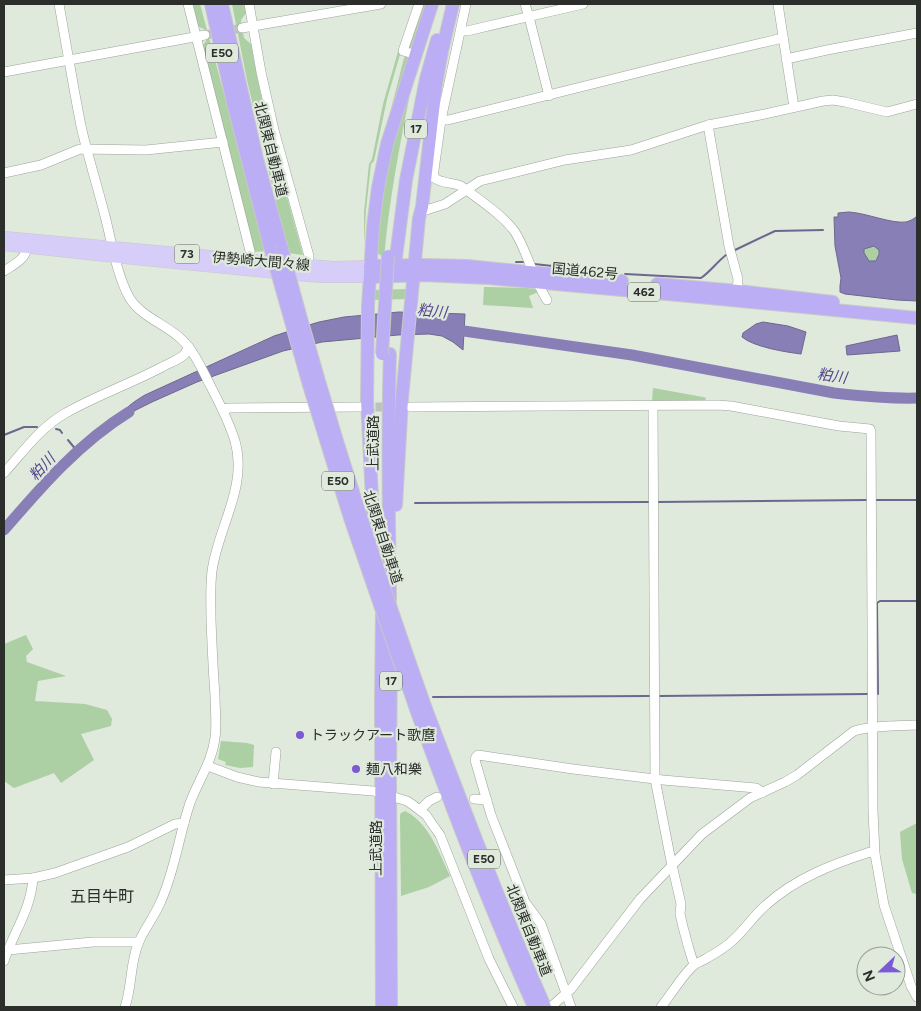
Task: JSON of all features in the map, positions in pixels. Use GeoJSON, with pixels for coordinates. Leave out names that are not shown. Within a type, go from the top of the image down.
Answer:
{"type":"FeatureCollection","features":[{"type":"Feature","properties":{"kind":"highway"},"geometry":{"type":"LineString","coordinates":[[205,4],[233,103]]}},
{"type":"Feature","properties":{"kind":"highway","name":"北関東自動車道"},"geometry":{"type":"LineString","coordinates":[[211,4],[233,103],[276,248]]}},
{"type":"Feature","properties":{"kind":"highway","name":"北関東自動車道"},"geometry":{"type":"LineString","coordinates":[[223,4],[276,248],[309,385],[350,518],[421,710],[461,800],[523,957],[549,1006]]}},
{"type":"Feature","properties":{"kind":"highway"},"geometry":{"type":"LineString","coordinates":[[382,604],[376,574],[367,400],[368,306],[375,208],[386,152],[402,94],[432,4]]}},
{"type":"Feature","properties":{"kind":"highway","name":"上武道路"},"geometry":{"type":"LineString","coordinates":[[392,1007],[380,454],[392,257],[400,167],[421,65],[438,4]]}},
{"type":"Feature","properties":{"kind":"highway","name":"上武道路"},"geometry":{"type":"LineString","coordinates":[[392,257],[426,79],[447,4]]}},
{"type":"Feature","properties":{"kind":"highway"},"geometry":{"type":"LineString","coordinates":[[392,650],[396,599],[397,497],[402,398],[413,270],[436,84],[453,4]]}},
{"type":"Feature","properties":{"kind":"highway","name":"国道462号"},"geometry":{"type":"LineString","coordinates":[[370,272],[413,270],[467,277],[535,277],[737,296],[917,318]]}},
{"type":"Feature","properties":{"kind":"highway","name":"国道462号"},"geometry":{"type":"LineString","coordinates":[[737,296],[812,298],[917,310]]}},
{"type":"Feature","properties":{"kind":"highway","name":"上武道路"},"geometry":{"type":"LineString","coordinates":[[382,1007],[386,795],[392,650],[386,354]]}},
{"type":"Feature","properties":{"kind":"highway","name":"北関東自動車道"},"geometry":{"type":"LineString","coordinates":[[421,710],[446,794],[534,1007]]}},
{"type":"Feature","properties":{"kind":"main road","name":"伊勢崎大間々線"},"geometry":{"type":"LineString","coordinates":[[4,236],[114,252],[324,277],[370,272]]}},
{"type":"Feature","properties":{"kind":"main road","name":"伊勢崎大間々線"},"geometry":{"type":"LineString","coordinates":[[4,245],[27,248],[250,260],[370,272]]}},
{"type":"Feature","properties":{"kind":"street"},"geometry":{"type":"LineString","coordinates":[[59,4],[77,105],[124,285],[134,304],[142,312],[189,347],[221,406],[234,438],[237,452],[236,491],[217,548],[212,570],[210,602],[216,729],[214,743],[208,766],[192,799],[161,902],[139,942],[125,1007]]}},
{"type":"Feature","properties":{"kind":"street"},"geometry":{"type":"LineString","coordinates":[[188,4],[200,36],[223,142],[251,255],[250,260]]}},
{"type":"Feature","properties":{"kind":"street"},"geometry":{"type":"LineString","coordinates":[[249,4],[264,88],[276,139],[309,256],[308,265]]}},
{"type":"Feature","properties":{"kind":"street"},"geometry":{"type":"LineString","coordinates":[[242,28],[381,4]]}},
{"type":"Feature","properties":{"kind":"street"},"geometry":{"type":"LineString","coordinates":[[410,53],[403,51],[419,4]]}},
{"type":"Feature","properties":{"kind":"street"},"geometry":{"type":"LineString","coordinates":[[466,4],[461,30],[449,63],[433,177],[440,182],[458,184],[509,225],[520,242],[546,300]]}},
{"type":"Feature","properties":{"kind":"street"},"geometry":{"type":"LineString","coordinates":[[525,4],[549,96]]}},
{"type":"Feature","properties":{"kind":"street"},"geometry":{"type":"LineString","coordinates":[[461,30],[467,31],[583,4]]}},
{"type":"Feature","properties":{"kind":"street"},"geometry":{"type":"LineString","coordinates":[[778,4],[794,108]]}},
{"type":"Feature","properties":{"kind":"street"},"geometry":{"type":"LineString","coordinates":[[786,59],[917,33]]}},
{"type":"Feature","properties":{"kind":"street"},"geometry":{"type":"LineString","coordinates":[[4,72],[200,36]]}},
{"type":"Feature","properties":{"kind":"street"},"geometry":{"type":"LineString","coordinates":[[441,120],[448,120],[549,96],[695,58],[783,38]]}},
{"type":"Feature","properties":{"kind":"street"},"geometry":{"type":"LineString","coordinates":[[420,212],[445,204],[480,182],[565,160],[631,150],[708,125],[823,101],[833,100],[887,112],[917,104]]}},
{"type":"Feature","properties":{"kind":"street"},"geometry":{"type":"LineString","coordinates":[[708,125],[729,246],[738,279],[737,296]]}},
{"type":"Feature","properties":{"kind":"street"},"geometry":{"type":"LineString","coordinates":[[4,173],[36,166],[74,150],[87,148],[146,150],[223,142]]}},
{"type":"Feature","properties":{"kind":"street"},"geometry":{"type":"LineString","coordinates":[[4,230],[4,236]]}},
{"type":"Feature","properties":{"kind":"street"},"geometry":{"type":"LineString","coordinates":[[4,271],[23,258],[27,248]]}},
{"type":"Feature","properties":{"kind":"street"},"geometry":{"type":"LineString","coordinates":[[4,473],[46,427],[63,414],[164,366],[180,357],[189,347]]}},
{"type":"Feature","properties":{"kind":"street"},"geometry":{"type":"LineString","coordinates":[[221,406],[230,408],[359,407]]}},
{"type":"Feature","properties":{"kind":"street"},"geometry":{"type":"LineString","coordinates":[[653,406],[655,779],[681,904],[680,914],[688,949],[694,965]]}},
{"type":"Feature","properties":{"kind":"street"},"geometry":{"type":"LineString","coordinates":[[411,407],[732,406],[839,426],[870,429],[873,812],[875,854],[884,906],[908,977],[917,997]]}},
{"type":"Feature","properties":{"kind":"street"},"geometry":{"type":"LineString","coordinates":[[549,1006],[566,994],[628,914],[672,864],[694,841],[712,826],[750,798],[797,775],[854,731],[917,725]]}},
{"type":"Feature","properties":{"kind":"street"},"geometry":{"type":"LineString","coordinates":[[273,784],[276,752]]}},
{"type":"Feature","properties":{"kind":"street"},"geometry":{"type":"LineString","coordinates":[[571,1007],[541,924],[523,896],[492,815],[476,757],[478,755],[655,779],[756,788],[762,793]]}},
{"type":"Feature","properties":{"kind":"street"},"geometry":{"type":"LineString","coordinates":[[208,766],[237,777],[273,784],[373,790],[406,801],[420,810],[440,835],[490,959],[512,1007]]}},
{"type":"Feature","properties":{"kind":"street"},"geometry":{"type":"LineString","coordinates":[[420,810],[429,801],[437,797]]}},
{"type":"Feature","properties":{"kind":"street"},"geometry":{"type":"LineString","coordinates":[[474,799],[487,800]]}},
{"type":"Feature","properties":{"kind":"street"},"geometry":{"type":"LineString","coordinates":[[4,880],[33,878],[55,873],[112,854],[175,824],[184,823]]}},
{"type":"Feature","properties":{"kind":"street"},"geometry":{"type":"LineString","coordinates":[[661,1007],[694,965],[727,946],[765,906],[788,888],[840,862],[870,852],[875,854]]}},
{"type":"Feature","properties":{"kind":"street"},"geometry":{"type":"LineString","coordinates":[[4,961],[25,914],[33,878]]}},
{"type":"Feature","properties":{"kind":"street"},"geometry":{"type":"LineString","coordinates":[[8,950],[93,942],[139,942]]}},
{"type":"Feature","properties":{"kind":"green space"},"geometry":{"type":"Polygon","coordinates":[[[191,4],[200,4],[266,251],[254,252],[253,250],[202,46],[206,41],[204,29],[197,26],[191,4]]]}},
{"type":"Feature","properties":{"kind":"green space"},"geometry":{"type":"Polygon","coordinates":[[[232,4],[244,4],[246,13],[241,20],[244,38],[251,44],[268,124],[303,255],[288,253],[247,80],[232,4]]]}},
{"type":"Feature","properties":{"kind":"green space"},"geometry":{"type":"Polygon","coordinates":[[[422,4],[428,4],[389,117],[404,58],[407,56],[408,47],[422,4]]]}},
{"type":"Feature","properties":{"kind":"green space"},"geometry":{"type":"Polygon","coordinates":[[[399,48],[401,51],[387,99],[374,161],[371,164],[364,245],[364,212],[369,164],[372,159],[383,104],[399,48]]]}},
{"type":"Feature","properties":{"kind":"green space"},"geometry":{"type":"Polygon","coordinates":[[[410,94],[395,175],[384,258],[379,254],[374,255],[383,174],[410,94]]]}},
{"type":"Feature","properties":{"kind":"green space"},"geometry":{"type":"Polygon","coordinates":[[[874,245],[879,250],[876,261],[869,261],[863,253],[864,249],[874,245]]]}},
{"type":"Feature","properties":{"kind":"green space"},"geometry":{"type":"Polygon","coordinates":[[[484,287],[528,288],[538,292],[529,296],[533,308],[483,305],[484,287]]]}},
{"type":"Feature","properties":{"kind":"green space"},"geometry":{"type":"Polygon","coordinates":[[[408,289],[408,299],[371,300],[372,290],[408,289]]]}},
{"type":"Feature","properties":{"kind":"green space"},"geometry":{"type":"Polygon","coordinates":[[[653,388],[706,398],[705,402],[652,402],[653,388]]]}},
{"type":"Feature","properties":{"kind":"green space"},"geometry":{"type":"Polygon","coordinates":[[[26,635],[33,649],[26,656],[27,662],[66,676],[38,681],[35,701],[85,704],[107,710],[112,719],[111,726],[81,734],[94,760],[61,783],[54,773],[14,788],[4,781],[4,644],[26,635]]]}},
{"type":"Feature","properties":{"kind":"green space"},"geometry":{"type":"Polygon","coordinates":[[[221,741],[254,745],[253,767],[240,768],[225,765],[226,762],[218,759],[221,741]]]}},
{"type":"Feature","properties":{"kind":"green space"},"geometry":{"type":"Polygon","coordinates":[[[405,811],[421,823],[427,831],[438,849],[450,876],[429,887],[401,896],[400,815],[405,811]]]}},
{"type":"Feature","properties":{"kind":"green space"},"geometry":{"type":"Polygon","coordinates":[[[917,824],[917,894],[912,893],[902,859],[900,832],[917,824]]]}},
{"type":"Feature","properties":{"kind":"shaded area"},"geometry":{"type":"Polygon","coordinates":[[[838,213],[856,213],[900,222],[909,221],[917,216],[917,301],[840,292],[841,278],[835,246],[834,217],[838,217],[838,213]],[[874,246],[864,249],[864,253],[869,261],[876,261],[879,250],[874,246]]]}},
{"type":"Feature","properties":{"kind":"shaded area"},"geometry":{"type":"Polygon","coordinates":[[[399,312],[465,314],[463,350],[442,336],[429,334],[322,342],[283,351],[197,382],[116,420],[122,412],[145,395],[274,336],[319,322],[344,317],[399,312]]]}},
{"type":"Feature","properties":{"kind":"shaded area"},"geometry":{"type":"Polygon","coordinates":[[[763,322],[788,326],[806,332],[801,354],[754,344],[742,337],[743,333],[756,324],[763,322]]]}},
{"type":"Feature","properties":{"kind":"shaded area"},"geometry":{"type":"Polygon","coordinates":[[[897,335],[900,351],[847,355],[846,346],[897,335]]]}},
{"type":"Feature","properties":{"kind":"waterway"},"geometry":{"type":"LineString","coordinates":[[735,250],[775,231],[823,230]]}},
{"type":"Feature","properties":{"kind":"waterway"},"geometry":{"type":"LineString","coordinates":[[625,274],[701,278],[726,255]]}},
{"type":"Feature","properties":{"kind":"waterway"},"geometry":{"type":"LineString","coordinates":[[516,262],[523,262]]}},
{"type":"Feature","properties":{"kind":"waterway"},"geometry":{"type":"LineString","coordinates":[[534,264],[609,272]]}},
{"type":"Feature","properties":{"kind":"waterway","name":"粕川"},"geometry":{"type":"LineString","coordinates":[[450,329],[632,355],[834,393],[886,398],[917,398]]}},
{"type":"Feature","properties":{"kind":"waterway","name":"粕川"},"geometry":{"type":"LineString","coordinates":[[4,530],[62,466],[94,437],[129,412]]}},
{"type":"Feature","properties":{"kind":"waterway"},"geometry":{"type":"LineString","coordinates":[[4,435],[24,427],[37,427]]}},
{"type":"Feature","properties":{"kind":"waterway"},"geometry":{"type":"LineString","coordinates":[[56,429],[62,433]]}},
{"type":"Feature","properties":{"kind":"waterway"},"geometry":{"type":"LineString","coordinates":[[68,440],[77,451]]}},
{"type":"Feature","properties":{"kind":"waterway"},"geometry":{"type":"LineString","coordinates":[[657,502],[867,500]]}},
{"type":"Feature","properties":{"kind":"waterway"},"geometry":{"type":"LineString","coordinates":[[876,500],[917,500]]}},
{"type":"Feature","properties":{"kind":"waterway"},"geometry":{"type":"LineString","coordinates":[[415,503],[649,502]]}},
{"type":"Feature","properties":{"kind":"waterway"},"geometry":{"type":"LineString","coordinates":[[878,694],[877,603],[880,601],[917,601]]}},
{"type":"Feature","properties":{"kind":"waterway"},"geometry":{"type":"LineString","coordinates":[[660,696],[868,694]]}},
{"type":"Feature","properties":{"kind":"waterway"},"geometry":{"type":"LineString","coordinates":[[433,697],[649,696]]}},
{"type":"Feature","properties":{"kind":"tunnel"},"geometry":{"type":"LineString","coordinates":[[205,35],[242,28]]}},
{"type":"Feature","properties":{"kind":"tunnel"},"geometry":{"type":"LineString","coordinates":[[362,407],[394,407]]}},
{"type":"Feature","properties":{"kind":"place","name":"トラックアート歌麿"},"geometry":{"type":"Point","coordinates":[300,735]}},
{"type":"Feature","properties":{"kind":"place","name":"麺八和樂"},"geometry":{"type":"Point","coordinates":[356,769]}},
{"type":"Feature","properties":{"kind":"district","name":"五目牛町"},"geometry":{"type":"Point","coordinates":[102,896]}}]}
